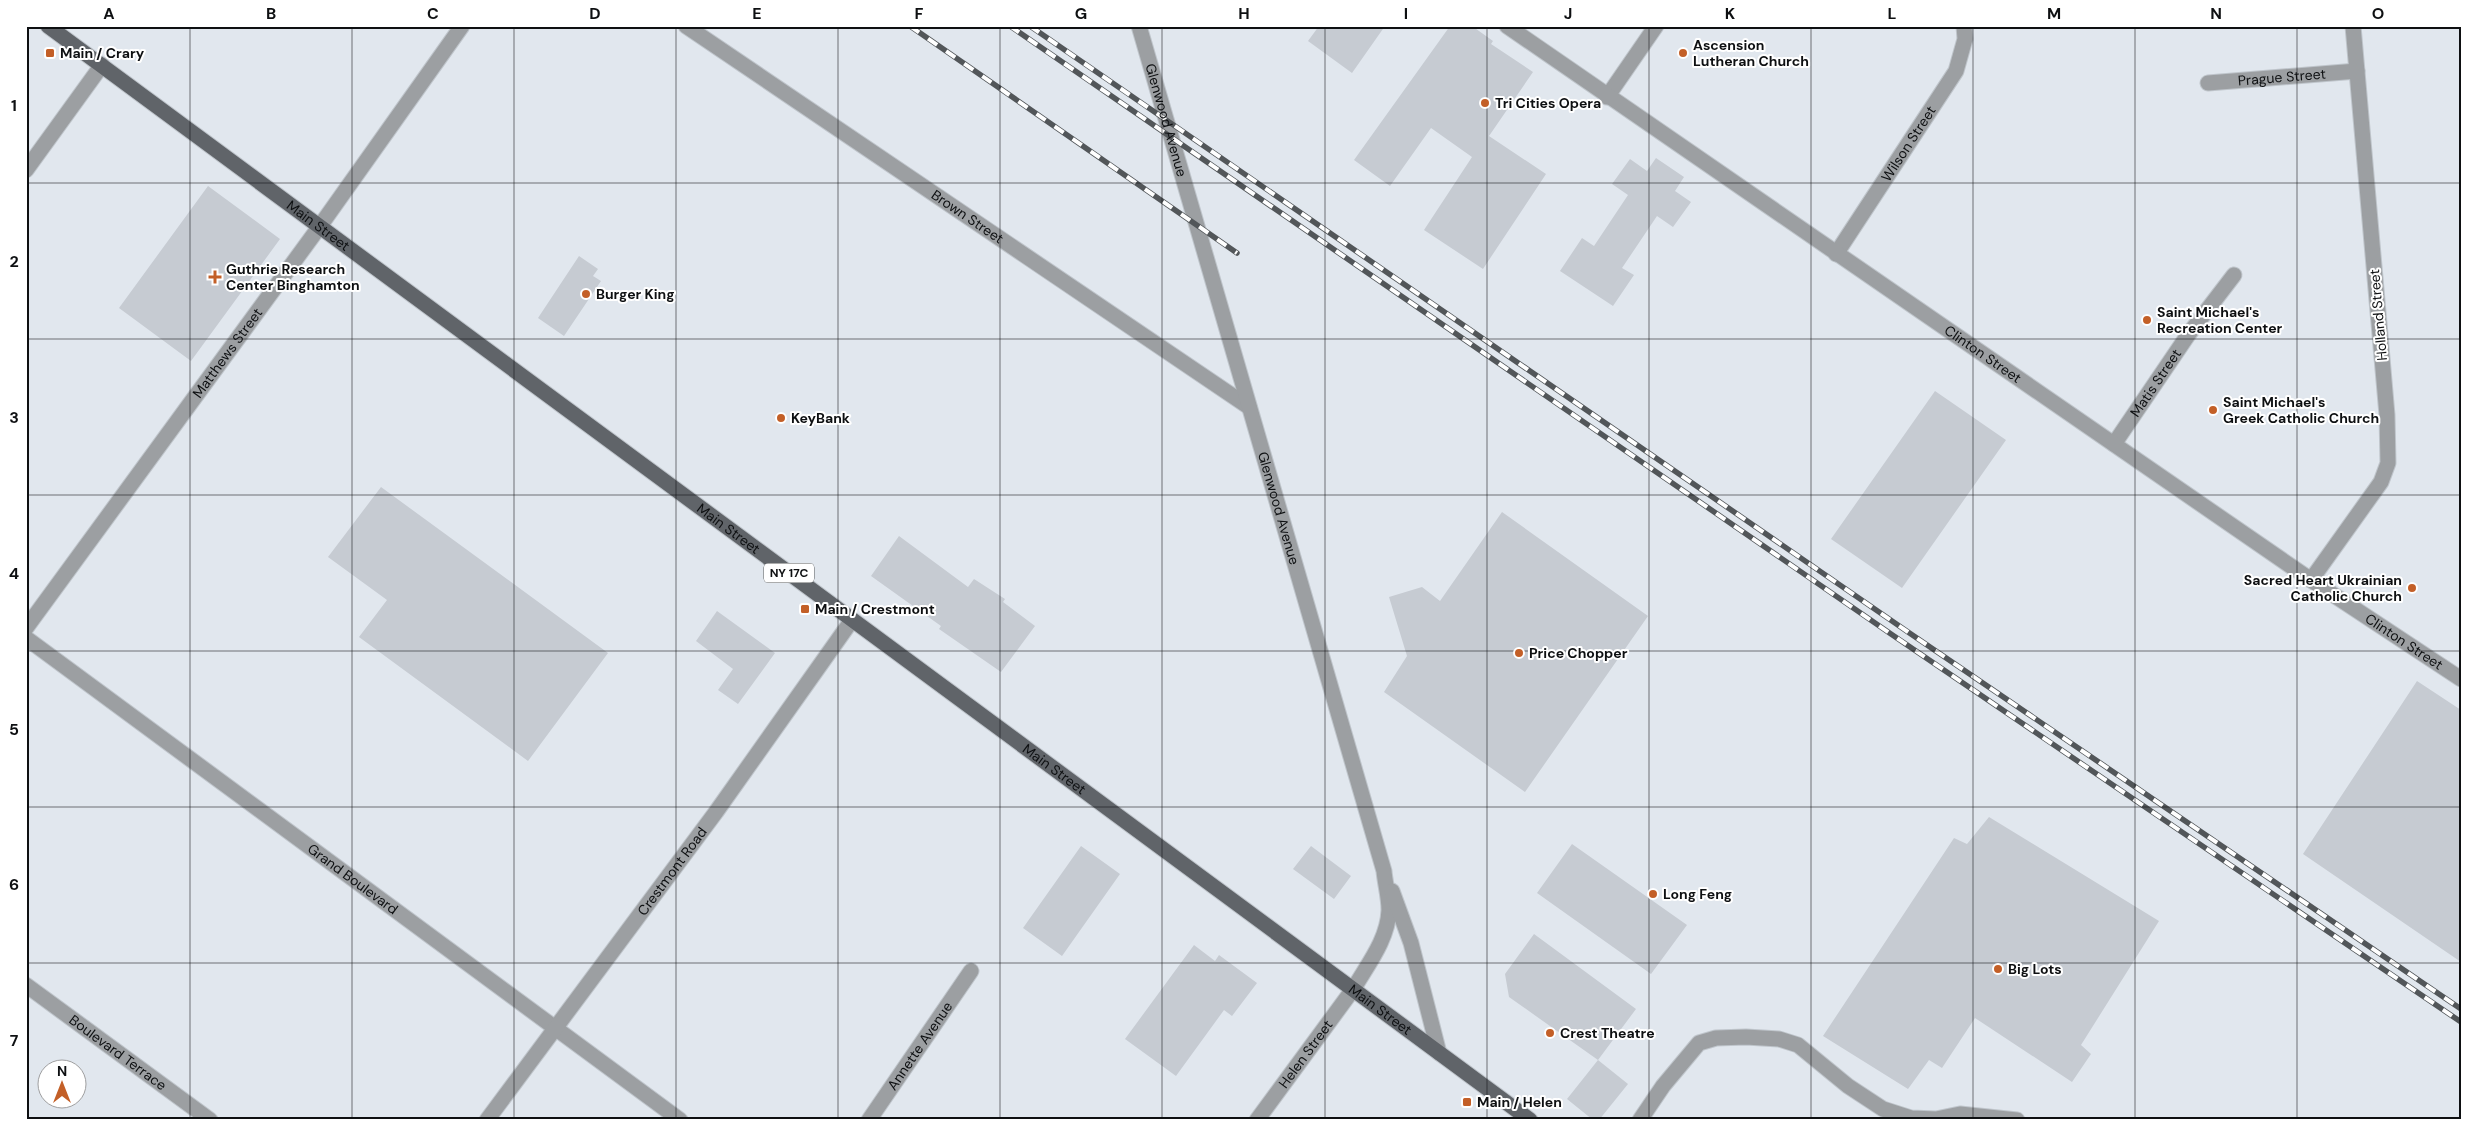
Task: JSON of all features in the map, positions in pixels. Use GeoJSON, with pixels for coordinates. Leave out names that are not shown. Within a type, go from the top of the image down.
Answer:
{"type":"FeatureCollection","features":[{"type":"Feature","properties":{"kind":"main road","name":"Main Street"},"geometry":{"type":"LineString","coordinates":[[48,26],[1354,988],[1530,1120]]}},
{"type":"Feature","properties":{"kind":"street","name":"Matthews Street"},"geometry":{"type":"LineString","coordinates":[[26,628],[320,226],[462,26]]}},
{"type":"Feature","properties":{"kind":"street","name":"Brown Street"},"geometry":{"type":"LineString","coordinates":[[686,26],[1249,407]]}},
{"type":"Feature","properties":{"kind":"street","name":"Glenwood Avenue"},"geometry":{"type":"LineString","coordinates":[[1139,26],[1384,871],[1389,909],[1386,928],[1381,941],[1354,988]]}},
{"type":"Feature","properties":{"kind":"street","name":"Clinton Street"},"geometry":{"type":"LineString","coordinates":[[1507,26],[1607,97],[2311,580],[2461,679]]}},
{"type":"Feature","properties":{"kind":"street"},"geometry":{"type":"LineString","coordinates":[[1607,97],[1656,26]]}},
{"type":"Feature","properties":{"kind":"street","name":"Wilson Street"},"geometry":{"type":"LineString","coordinates":[[1836,254],[1956,71],[1965,39],[1964,26]]}},
{"type":"Feature","properties":{"kind":"street","name":"Holland Street"},"geometry":{"type":"LineString","coordinates":[[2311,580],[2381,482],[2388,463],[2386,405],[2353,26]]}},
{"type":"Feature","properties":{"kind":"street"},"geometry":{"type":"LineString","coordinates":[[26,170],[102,65]]}},
{"type":"Feature","properties":{"kind":"street","name":"Prague Street"},"geometry":{"type":"LineString","coordinates":[[2208,82],[2357,71]]}},
{"type":"Feature","properties":{"kind":"street","name":"Matis Street"},"geometry":{"type":"LineString","coordinates":[[2114,444],[2188,335],[2234,275]]}},
{"type":"Feature","properties":{"kind":"street","name":"Crestmont Road"},"geometry":{"type":"LineString","coordinates":[[487,1120],[716,812],[852,620]]}},
{"type":"Feature","properties":{"kind":"street","name":"Grand Boulevard"},"geometry":{"type":"LineString","coordinates":[[26,638],[680,1120]]}},
{"type":"Feature","properties":{"kind":"street"},"geometry":{"type":"LineString","coordinates":[[1384,871],[1401,911],[1411,943],[1440,1052]]}},
{"type":"Feature","properties":{"kind":"street","name":"Annette Avenue"},"geometry":{"type":"LineString","coordinates":[[869,1120],[971,971]]}},
{"type":"Feature","properties":{"kind":"street","name":"Boulevard Terrace"},"geometry":{"type":"LineString","coordinates":[[26,985],[210,1120]]}},
{"type":"Feature","properties":{"kind":"street","name":"Helen Street"},"geometry":{"type":"LineString","coordinates":[[1257,1120],[1354,988]]}},
{"type":"Feature","properties":{"kind":"street"},"geometry":{"type":"LineString","coordinates":[[1640,1120],[1663,1086],[1699,1043],[1716,1038],[1746,1036],[1779,1039],[1798,1046],[1848,1086],[1883,1109],[1911,1118],[1936,1119],[1960,1114],[2017,1120]]}},
{"type":"Feature","properties":{"kind":"building"},"geometry":{"type":"Polygon","coordinates":[[[1319,26],[1385,26],[1352,73],[1308,41],[1319,26]]]}},
{"type":"Feature","properties":{"kind":"building"},"geometry":{"type":"Polygon","coordinates":[[[1450,26],[1472,26],[1493,41],[1491,44],[1533,72],[1489,136],[1546,174],[1483,269],[1424,230],[1472,157],[1431,128],[1390,186],[1354,160],[1450,26]]]}},
{"type":"Feature","properties":{"kind":"building"},"geometry":{"type":"Polygon","coordinates":[[[1656,158],[1684,177],[1675,191],[1691,202],[1673,227],[1657,216],[1622,268],[1634,275],[1613,306],[1560,271],[1582,238],[1594,246],[1628,195],[1612,184],[1630,159],[1647,171],[1656,158]]]}},
{"type":"Feature","properties":{"kind":"building"},"geometry":{"type":"Polygon","coordinates":[[[208,186],[280,239],[191,361],[119,308],[208,186]]]}},
{"type":"Feature","properties":{"kind":"building"},"geometry":{"type":"Polygon","coordinates":[[[579,256],[598,269],[593,276],[601,281],[564,336],[538,318],[579,256]]]}},
{"type":"Feature","properties":{"kind":"building"},"geometry":{"type":"Polygon","coordinates":[[[1935,391],[2006,440],[1902,588],[1831,539],[1935,391]]]}},
{"type":"Feature","properties":{"kind":"building"},"geometry":{"type":"Polygon","coordinates":[[[381,487],[608,653],[528,761],[359,637],[387,600],[328,557],[381,487]]]}},
{"type":"Feature","properties":{"kind":"building"},"geometry":{"type":"Polygon","coordinates":[[[1502,512],[1648,616],[1525,792],[1384,692],[1407,656],[1389,597],[1422,587],[1440,601],[1502,512]]]}},
{"type":"Feature","properties":{"kind":"building"},"geometry":{"type":"Polygon","coordinates":[[[899,536],[968,587],[974,579],[1005,599],[1003,602],[1035,626],[1001,672],[939,629],[941,626],[871,576],[899,536]]]}},
{"type":"Feature","properties":{"kind":"building"},"geometry":{"type":"Polygon","coordinates":[[[717,611],[775,653],[738,704],[718,690],[733,669],[696,641],[717,611]]]}},
{"type":"Feature","properties":{"kind":"building"},"geometry":{"type":"Polygon","coordinates":[[[2417,681],[2461,710],[2461,962],[2303,854],[2417,681]]]}},
{"type":"Feature","properties":{"kind":"building","name":"Big Lots"},"geometry":{"type":"Polygon","coordinates":[[[1989,817],[2159,921],[2081,1045],[2091,1054],[2072,1082],[1975,1018],[1942,1068],[1929,1060],[1908,1089],[1823,1036],[1954,838],[1967,844],[1989,817]]]}},
{"type":"Feature","properties":{"kind":"building"},"geometry":{"type":"Polygon","coordinates":[[[1572,844],[1687,925],[1651,974],[1537,893],[1572,844]]]}},
{"type":"Feature","properties":{"kind":"building"},"geometry":{"type":"Polygon","coordinates":[[[1081,846],[1120,874],[1062,956],[1023,928],[1081,846]]]}},
{"type":"Feature","properties":{"kind":"building"},"geometry":{"type":"Polygon","coordinates":[[[1311,846],[1351,876],[1334,899],[1293,869],[1311,846]]]}},
{"type":"Feature","properties":{"kind":"building"},"geometry":{"type":"Polygon","coordinates":[[[1534,934],[1636,1009],[1598,1060],[1509,997],[1505,974],[1534,934]]]}},
{"type":"Feature","properties":{"kind":"building"},"geometry":{"type":"Polygon","coordinates":[[[1194,945],[1215,961],[1219,955],[1257,983],[1232,1016],[1224,1010],[1176,1076],[1125,1039],[1194,945]]]}},
{"type":"Feature","properties":{"kind":"building"},"geometry":{"type":"Polygon","coordinates":[[[1598,1060],[1628,1084],[1599,1120],[1593,1120],[1567,1099],[1598,1060]]]}},
{"type":"Feature","properties":{"kind":"railway"},"geometry":{"type":"LineString","coordinates":[[910,26],[1237,253]]}},
{"type":"Feature","properties":{"kind":"railway"},"geometry":{"type":"LineString","coordinates":[[1010,26],[1891,634],[2461,1022]]}},
{"type":"Feature","properties":{"kind":"railway"},"geometry":{"type":"LineString","coordinates":[[1030,26],[1908,632],[2461,1009]]}},
{"type":"Feature","properties":{"kind":"place","name":"Main / Crary"},"geometry":{"type":"Point","coordinates":[50,53]}},
{"type":"Feature","properties":{"kind":"place","name":"Ascension Lutheran Church"},"geometry":{"type":"Point","coordinates":[1683,53]}},
{"type":"Feature","properties":{"kind":"place","name":"Tri Cities Opera"},"geometry":{"type":"Point","coordinates":[1485,103]}},
{"type":"Feature","properties":{"kind":"place","name":"Guthrie Research Center Binghamton"},"geometry":{"type":"Point","coordinates":[215,277]}},
{"type":"Feature","properties":{"kind":"place","name":"Burger King"},"geometry":{"type":"Point","coordinates":[586,294]}},
{"type":"Feature","properties":{"kind":"place","name":"Saint Michael's Recreation Center"},"geometry":{"type":"Point","coordinates":[2147,320]}},
{"type":"Feature","properties":{"kind":"place","name":"Saint Michael's Greek Catholic Church"},"geometry":{"type":"Point","coordinates":[2213,410]}},
{"type":"Feature","properties":{"kind":"place","name":"KeyBank"},"geometry":{"type":"Point","coordinates":[781,418]}},
{"type":"Feature","properties":{"kind":"place","name":"Sacred Heart Ukrainian Catholic Church"},"geometry":{"type":"Point","coordinates":[2412,588]}},
{"type":"Feature","properties":{"kind":"place","name":"Main / Crestmont"},"geometry":{"type":"Point","coordinates":[805,609]}},
{"type":"Feature","properties":{"kind":"place","name":"Price Chopper"},"geometry":{"type":"Point","coordinates":[1519,653]}},
{"type":"Feature","properties":{"kind":"place","name":"Long Feng"},"geometry":{"type":"Point","coordinates":[1653,894]}},
{"type":"Feature","properties":{"kind":"place","name":"Big Lots"},"geometry":{"type":"Point","coordinates":[1998,969]}},
{"type":"Feature","properties":{"kind":"place","name":"Crest Theatre"},"geometry":{"type":"Point","coordinates":[1550,1033]}},
{"type":"Feature","properties":{"kind":"place","name":"Main / Helen"},"geometry":{"type":"Point","coordinates":[1467,1102]}}]}
